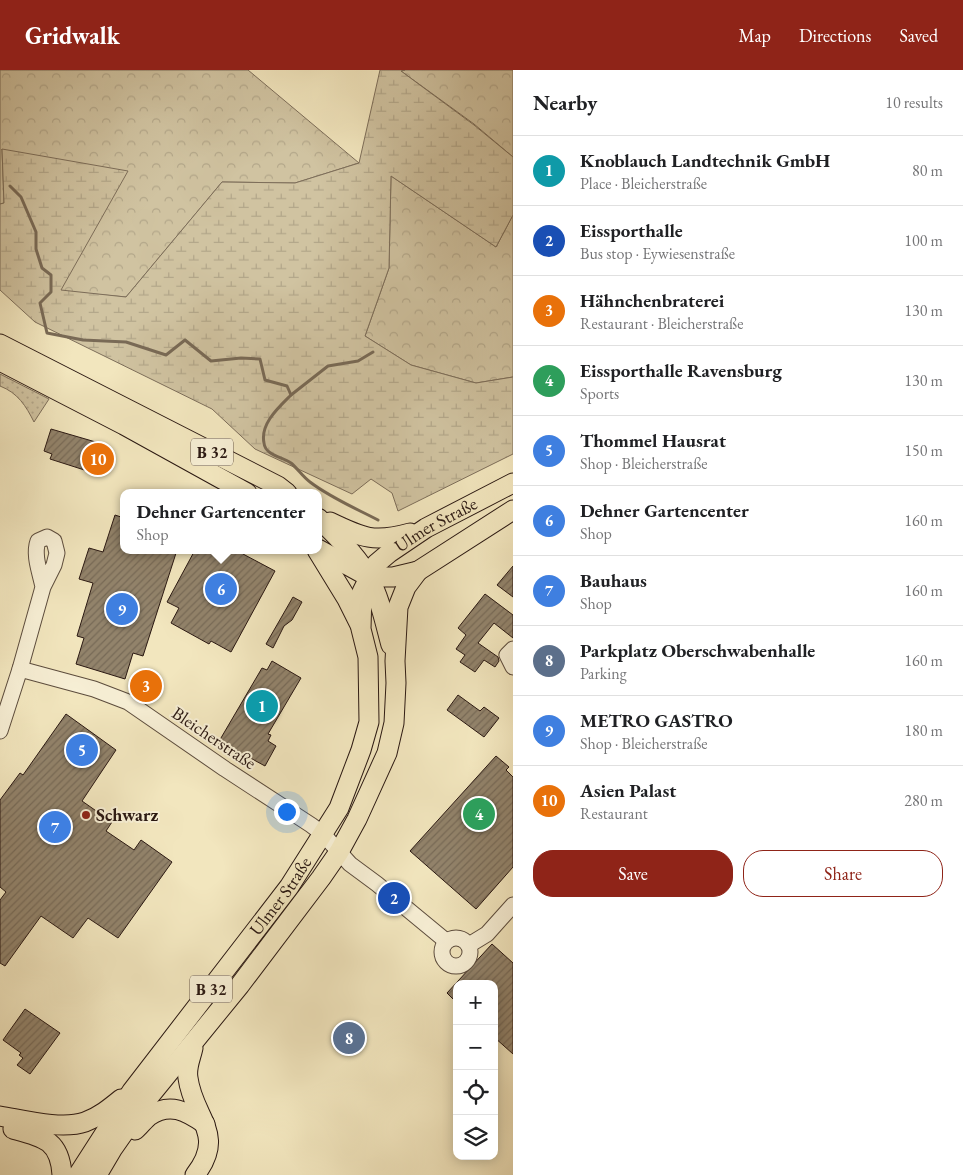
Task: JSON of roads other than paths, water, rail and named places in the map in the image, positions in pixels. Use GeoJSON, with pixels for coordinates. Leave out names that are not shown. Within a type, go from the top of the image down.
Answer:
{"type":"FeatureCollection","features":[{"type":"Feature","properties":{"kind":"main road","name":"B 32"},"geometry":{"type":"LineString","coordinates":[[0,344],[282,489]]}},
{"type":"Feature","properties":{"kind":"main road","name":"B 32"},"geometry":{"type":"LineString","coordinates":[[0,361],[148,438],[240,489]]}},
{"type":"Feature","properties":{"kind":"main road","name":"Ulmer Straße"},"geometry":{"type":"LineString","coordinates":[[78,1175],[132,1091],[289,887],[339,808],[362,750],[369,722],[368,657],[362,629],[362,592],[376,564],[426,528],[513,483]]}},
{"type":"Feature","properties":{"kind":"main road","name":"Ulmer Straße"},"geometry":{"type":"LineString","coordinates":[[322,552],[369,577],[393,577],[418,571],[513,510]]}},
{"type":"Feature","properties":{"kind":"main road"},"geometry":{"type":"LineString","coordinates":[[322,519],[353,533],[370,538],[391,538],[426,528]]}},
{"type":"Feature","properties":{"kind":"main road","name":"B 32"},"geometry":{"type":"LineString","coordinates":[[322,521],[341,540],[369,577],[384,620],[395,661]]}},
{"type":"Feature","properties":{"kind":"main road","name":"B 32"},"geometry":{"type":"LineString","coordinates":[[320,554],[362,629]]}},
{"type":"Feature","properties":{"kind":"main road"},"geometry":{"type":"LineString","coordinates":[[395,661],[398,607],[406,587],[418,571]]}},
{"type":"Feature","properties":{"kind":"main road","name":"Ulmer Straße"},"geometry":{"type":"LineString","coordinates":[[97,1175],[112,1148],[148,1098],[240,985],[339,852],[357,819],[387,753],[394,722],[395,661]]}},
{"type":"Feature","properties":{"kind":"main road"},"geometry":{"type":"LineString","coordinates":[[195,1041],[187,1076],[209,1138],[209,1150],[204,1164],[195,1175]]}},
{"type":"Feature","properties":{"kind":"main road"},"geometry":{"type":"LineString","coordinates":[[0,1116],[50,1124],[84,1123],[102,1114],[132,1091]]}},
{"type":"Feature","properties":{"kind":"main road"},"geometry":{"type":"LineString","coordinates":[[112,1148],[148,1117],[159,1111],[173,1108],[188,1113],[205,1124]]}},
{"type":"Feature","properties":{"kind":"main road"},"geometry":{"type":"LineString","coordinates":[[0,1126],[46,1139],[58,1153],[62,1164],[62,1175]]}},
{"type":"Feature","properties":{"kind":"street"},"geometry":{"type":"LineString","coordinates":[[0,731],[43,587]]}},
{"type":"Feature","properties":{"kind":"street"},"geometry":{"type":"LineString","coordinates":[[513,649],[507,655],[513,667]]}},
{"type":"Feature","properties":{"kind":"street","name":"Bleicherstraße"},"geometry":{"type":"LineString","coordinates":[[20,669],[94,689],[128,702],[323,834],[350,864],[377,884],[446,942]]}},
{"type":"Feature","properties":{"kind":"street"},"geometry":{"type":"LineString","coordinates":[[469,945],[487,934],[513,905]]}},
{"type":"Feature","properties":{"kind":"street"},"geometry":{"type":"LineString","coordinates":[[454,937],[463,939],[469,945],[469,958],[463,964],[455,966],[447,963],[442,955],[446,942],[454,937]]}},
{"type":"Feature","properties":{"kind":"waterway"},"geometry":{"type":"LineString","coordinates":[[10,186],[21,197],[36,232],[36,249],[42,268],[51,275],[51,292],[40,303],[47,333],[83,340],[126,342],[166,355],[185,340],[211,361],[241,358],[260,359],[265,380],[287,386],[291,395],[267,423],[263,436],[265,447],[274,455],[291,463],[307,480],[320,489]]}},
{"type":"Feature","properties":{"kind":"waterway"},"geometry":{"type":"LineString","coordinates":[[291,395],[328,366],[358,361],[373,352]]}},
{"type":"Feature","properties":{"kind":"waterway"},"geometry":{"type":"LineString","coordinates":[[322,490],[378,520]]}},
{"type":"Feature","properties":{"kind":"place","name":"Asien Palast"},"geometry":{"type":"Point","coordinates":[98,459]}},
{"type":"Feature","properties":{"kind":"place","name":"Dehner Gartencenter"},"geometry":{"type":"Point","coordinates":[221,589]}},
{"type":"Feature","properties":{"kind":"place","name":"METRO GASTRO"},"geometry":{"type":"Point","coordinates":[122,609]}},
{"type":"Feature","properties":{"kind":"place","name":"Hähnchenbraterei"},"geometry":{"type":"Point","coordinates":[146,686]}},
{"type":"Feature","properties":{"kind":"place","name":"Knoblauch Landtechnik GmbH"},"geometry":{"type":"Point","coordinates":[262,706]}},
{"type":"Feature","properties":{"kind":"place","name":"Thommel Hausrat"},"geometry":{"type":"Point","coordinates":[82,750]}},
{"type":"Feature","properties":{"kind":"place","name":"Eissporthalle Ravensburg"},"geometry":{"type":"Point","coordinates":[479,814]}},
{"type":"Feature","properties":{"kind":"place","name":"Schwarz"},"geometry":{"type":"Point","coordinates":[86,815]}},
{"type":"Feature","properties":{"kind":"place","name":"Bauhaus"},"geometry":{"type":"Point","coordinates":[55,827]}},
{"type":"Feature","properties":{"kind":"place","name":"Eissporthalle"},"geometry":{"type":"Point","coordinates":[394,898]}},
{"type":"Feature","properties":{"kind":"place","name":"Parkplatz Oberschwabenhalle"},"geometry":{"type":"Point","coordinates":[349,1038]}}]}
